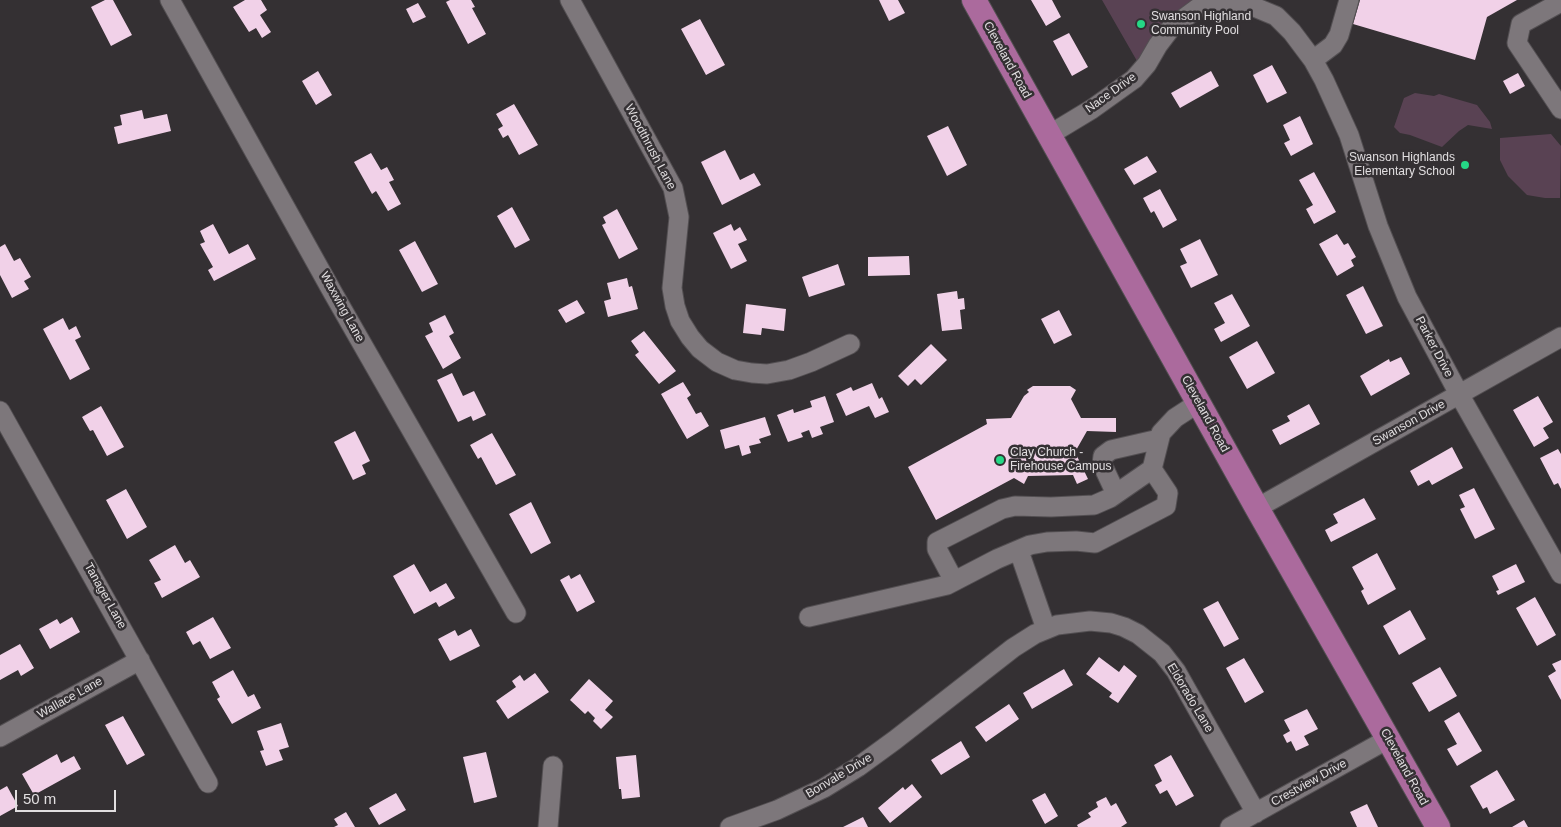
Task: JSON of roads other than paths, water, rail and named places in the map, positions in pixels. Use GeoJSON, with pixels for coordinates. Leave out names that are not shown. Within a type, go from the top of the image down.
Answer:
{"type":"FeatureCollection","features":[{"type":"Feature","properties":{"kind":"main road","name":"Cleveland Road"},"geometry":{"type":"LineString","coordinates":[[974,0],[1198,403],[1438,827]]}},
{"type":"Feature","properties":{"kind":"street","name":"Waxwing Lane"},"geometry":{"type":"LineString","coordinates":[[170,0],[328,284],[516,613]]}},
{"type":"Feature","properties":{"kind":"street","name":"Woodthrush Lane"},"geometry":{"type":"LineString","coordinates":[[570,0],[673,188],[679,217],[672,288],[680,321],[690,337],[700,349],[717,362],[735,370],[767,374],[790,370],[850,344]]}},
{"type":"Feature","properties":{"kind":"street"},"geometry":{"type":"LineString","coordinates":[[1313,60],[1333,45],[1339,35],[1349,0]]}},
{"type":"Feature","properties":{"kind":"street","name":"Nace Drive"},"geometry":{"type":"LineString","coordinates":[[1049,135],[1092,109],[1134,79],[1148,64],[1158,45],[1171,28],[1198,8],[1214,3],[1227,2],[1278,8],[1292,32],[1313,60],[1337,107]]}},
{"type":"Feature","properties":{"kind":"street"},"geometry":{"type":"LineString","coordinates":[[1561,2],[1522,24],[1517,43],[1561,109]]}},
{"type":"Feature","properties":{"kind":"street","name":"Parker Drive"},"geometry":{"type":"LineString","coordinates":[[1337,107],[1349,135],[1378,226],[1407,297],[1459,394],[1561,574]]}},
{"type":"Feature","properties":{"kind":"street","name":"Swanson Drive"},"geometry":{"type":"LineString","coordinates":[[1257,508],[1561,337]]}},
{"type":"Feature","properties":{"kind":"street"},"geometry":{"type":"LineString","coordinates":[[954,581],[937,549],[937,542],[1015,506],[1094,505],[1116,494],[1152,469],[1161,434],[1175,418],[1198,403]]}},
{"type":"Feature","properties":{"kind":"street","name":"Tanager Lane"},"geometry":{"type":"LineString","coordinates":[[0,411],[208,782]]}},
{"type":"Feature","properties":{"kind":"street"},"geometry":{"type":"LineString","coordinates":[[1116,494],[1102,464],[1103,456],[1111,450],[1159,439]]}},
{"type":"Feature","properties":{"kind":"street"},"geometry":{"type":"LineString","coordinates":[[809,617],[947,585],[997,559],[1030,545],[1076,540],[1095,543],[1166,506],[1168,493],[1152,469]]}},
{"type":"Feature","properties":{"kind":"street"},"geometry":{"type":"LineString","coordinates":[[1018,551],[1046,629]]}},
{"type":"Feature","properties":{"kind":"street","name":"Eldorado Lane"},"geometry":{"type":"LineString","coordinates":[[939,706],[1031,636],[1046,629],[1074,622],[1111,623],[1138,634],[1151,643],[1162,653],[1176,671],[1256,812]]}},
{"type":"Feature","properties":{"kind":"street","name":"Wallace Lane"},"geometry":{"type":"LineString","coordinates":[[0,737],[140,660]]}},
{"type":"Feature","properties":{"kind":"street","name":"Bonvale Drive"},"geometry":{"type":"LineString","coordinates":[[730,827],[777,810],[824,788],[858,767],[939,706]]}},
{"type":"Feature","properties":{"kind":"street","name":"Crestview Drive"},"geometry":{"type":"LineString","coordinates":[[1230,827],[1388,739]]}},
{"type":"Feature","properties":{"kind":"street"},"geometry":{"type":"LineString","coordinates":[[548,827],[552,766]]}},
{"type":"Feature","properties":{"kind":"place","name":"Swanson Highland Community Pool"},"geometry":{"type":"Point","coordinates":[1141,24]}},
{"type":"Feature","properties":{"kind":"place","name":"Swanson Highlands Elementary School"},"geometry":{"type":"Point","coordinates":[1465,165]}},
{"type":"Feature","properties":{"kind":"place","name":"Clay Church - Firehouse Campus"},"geometry":{"type":"Point","coordinates":[1000,460]}}]}
